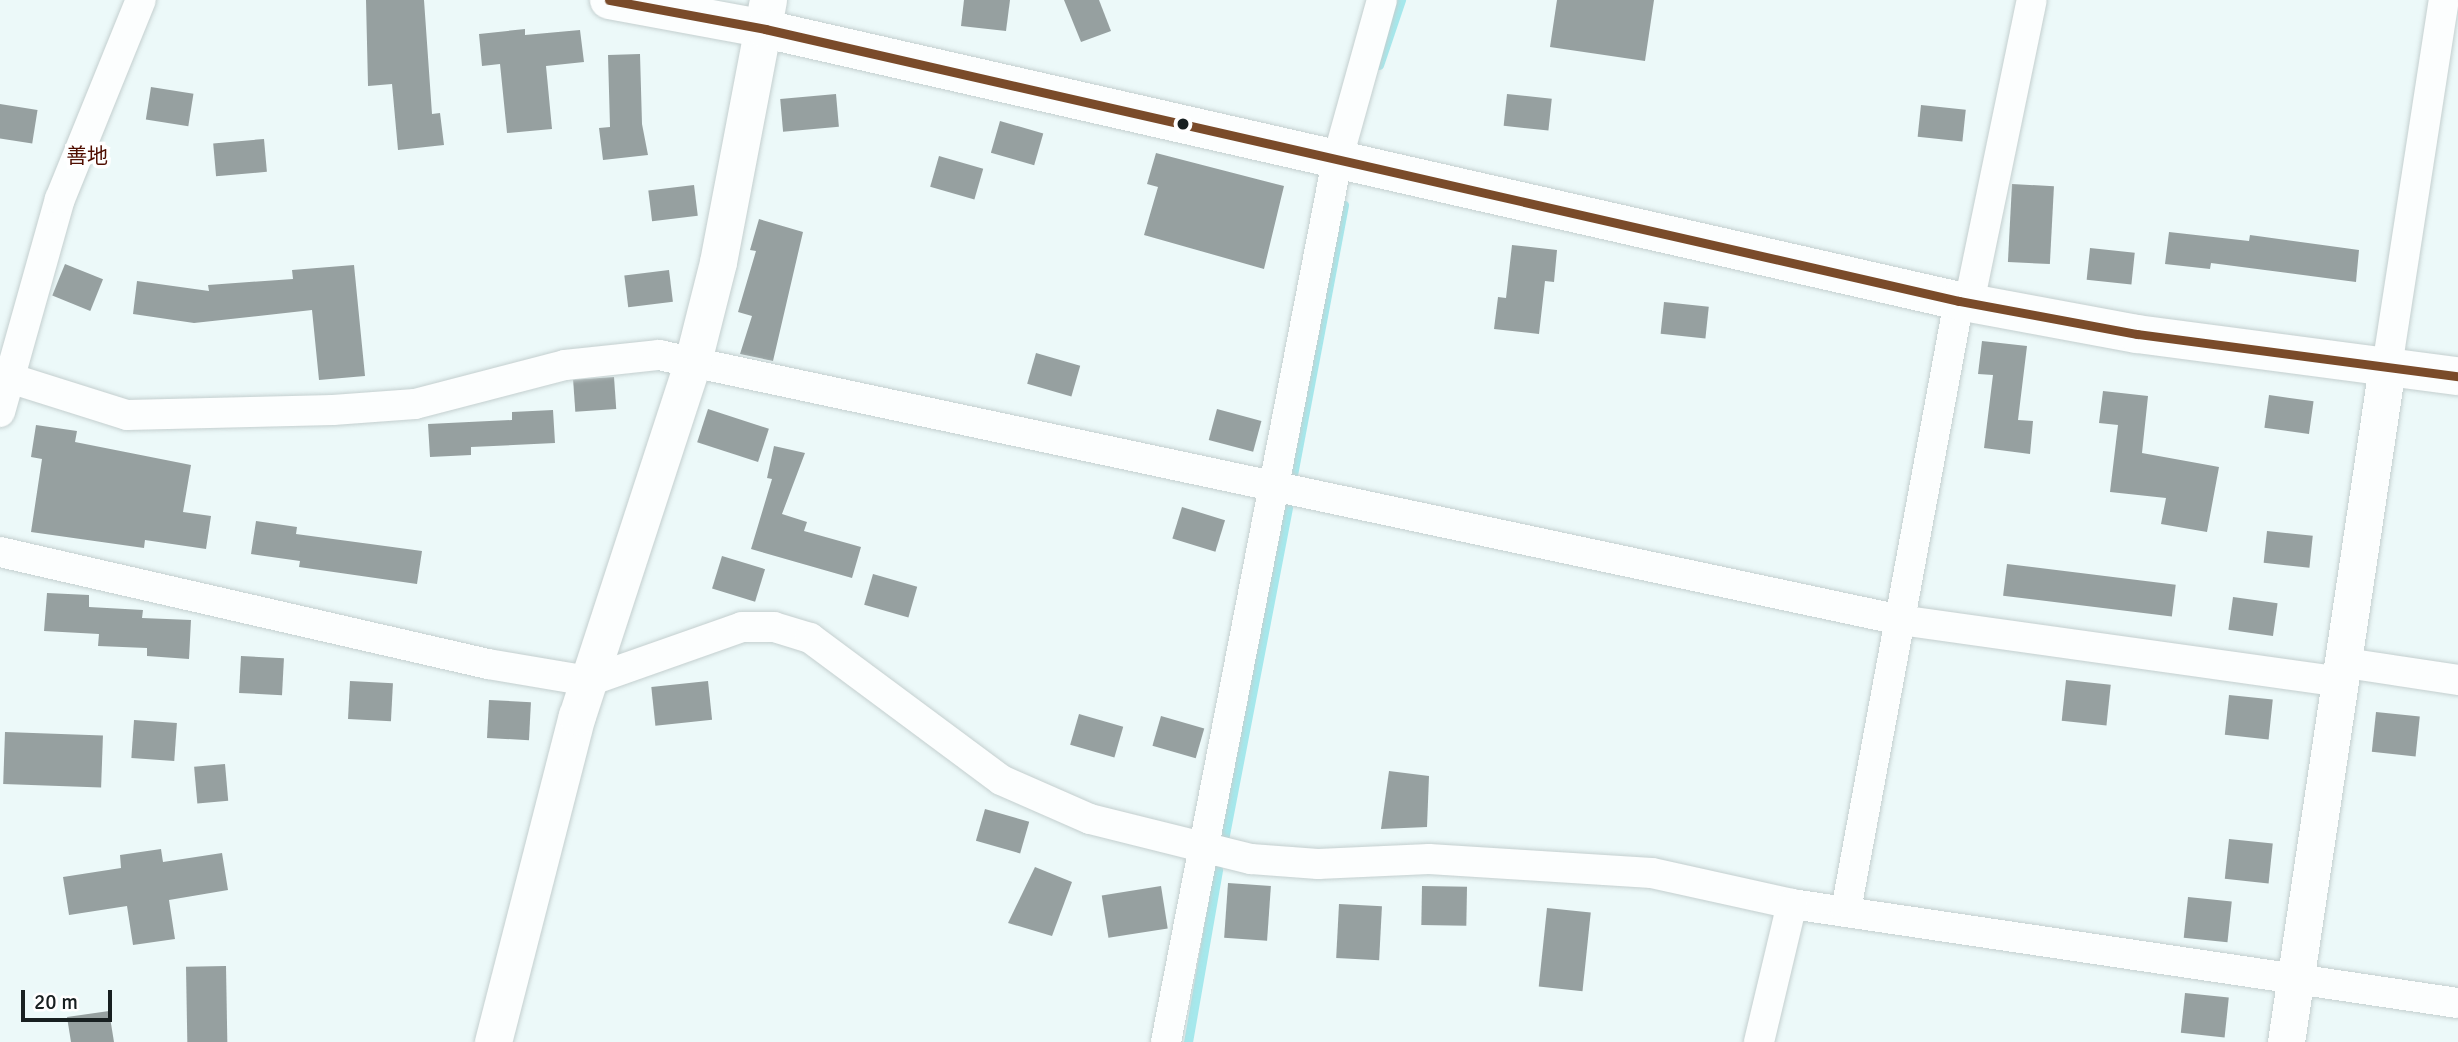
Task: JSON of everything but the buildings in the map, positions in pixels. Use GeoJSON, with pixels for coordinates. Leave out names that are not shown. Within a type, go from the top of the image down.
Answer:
{"type":"FeatureCollection","features":[{"type":"Feature","properties":{"kind":"main road"},"geometry":{"type":"LineString","coordinates":[[609,0],[767,15],[1337,161],[1964,302],[2137,334],[2458,376]]}},
{"type":"Feature","properties":{"kind":"street"},"geometry":{"type":"LineString","coordinates":[[0,412],[5,377],[60,199],[141,0]]}},
{"type":"Feature","properties":{"kind":"street"},"geometry":{"type":"LineString","coordinates":[[1166,1042],[1271,486],[1337,161],[1382,0]]}},
{"type":"Feature","properties":{"kind":"street"},"geometry":{"type":"LineString","coordinates":[[1846,910],[1900,620],[1964,302],[2032,0]]}},
{"type":"Feature","properties":{"kind":"street"},"geometry":{"type":"LineString","coordinates":[[2286,1042],[2444,0]]}},
{"type":"Feature","properties":{"kind":"street"},"geometry":{"type":"LineString","coordinates":[[494,1042],[589,681],[693,360],[718,262],[767,15]]}},
{"type":"Feature","properties":{"kind":"street"},"geometry":{"type":"LineString","coordinates":[[5,377],[127,415],[415,404],[600,358],[659,355],[693,360],[1900,620],[2344,673],[2458,680]]}},
{"type":"Feature","properties":{"kind":"street"},"geometry":{"type":"LineString","coordinates":[[0,552],[488,664],[589,681],[742,627],[774,627],[810,638],[1001,780],[1090,819],[1251,859],[1318,864],[1429,859],[1652,873],[1792,904],[2458,1003]]}},
{"type":"Feature","properties":{"kind":"street"},"geometry":{"type":"LineString","coordinates":[[1759,1042],[1792,904]]}},
{"type":"Feature","properties":{"kind":"waterway"},"geometry":{"type":"LineString","coordinates":[[1379,65],[1401,0]]}},
{"type":"Feature","properties":{"kind":"waterway"},"geometry":{"type":"LineString","coordinates":[[1293,475],[1344,205]]}},
{"type":"Feature","properties":{"kind":"waterway"},"geometry":{"type":"LineString","coordinates":[[1224,840],[1288,507]]}},
{"type":"Feature","properties":{"kind":"waterway"},"geometry":{"type":"LineString","coordinates":[[1188,1042],[1218,870]]}},
{"type":"Feature","properties":{"kind":"transit line"},"geometry":{"type":"LineString","coordinates":[[609,0],[765,29],[1959,301],[2137,334],[2458,376]]}},
{"type":"Feature","properties":{"kind":"district","name":"善地"},"geometry":{"type":"Point","coordinates":[87,156]}}]}
